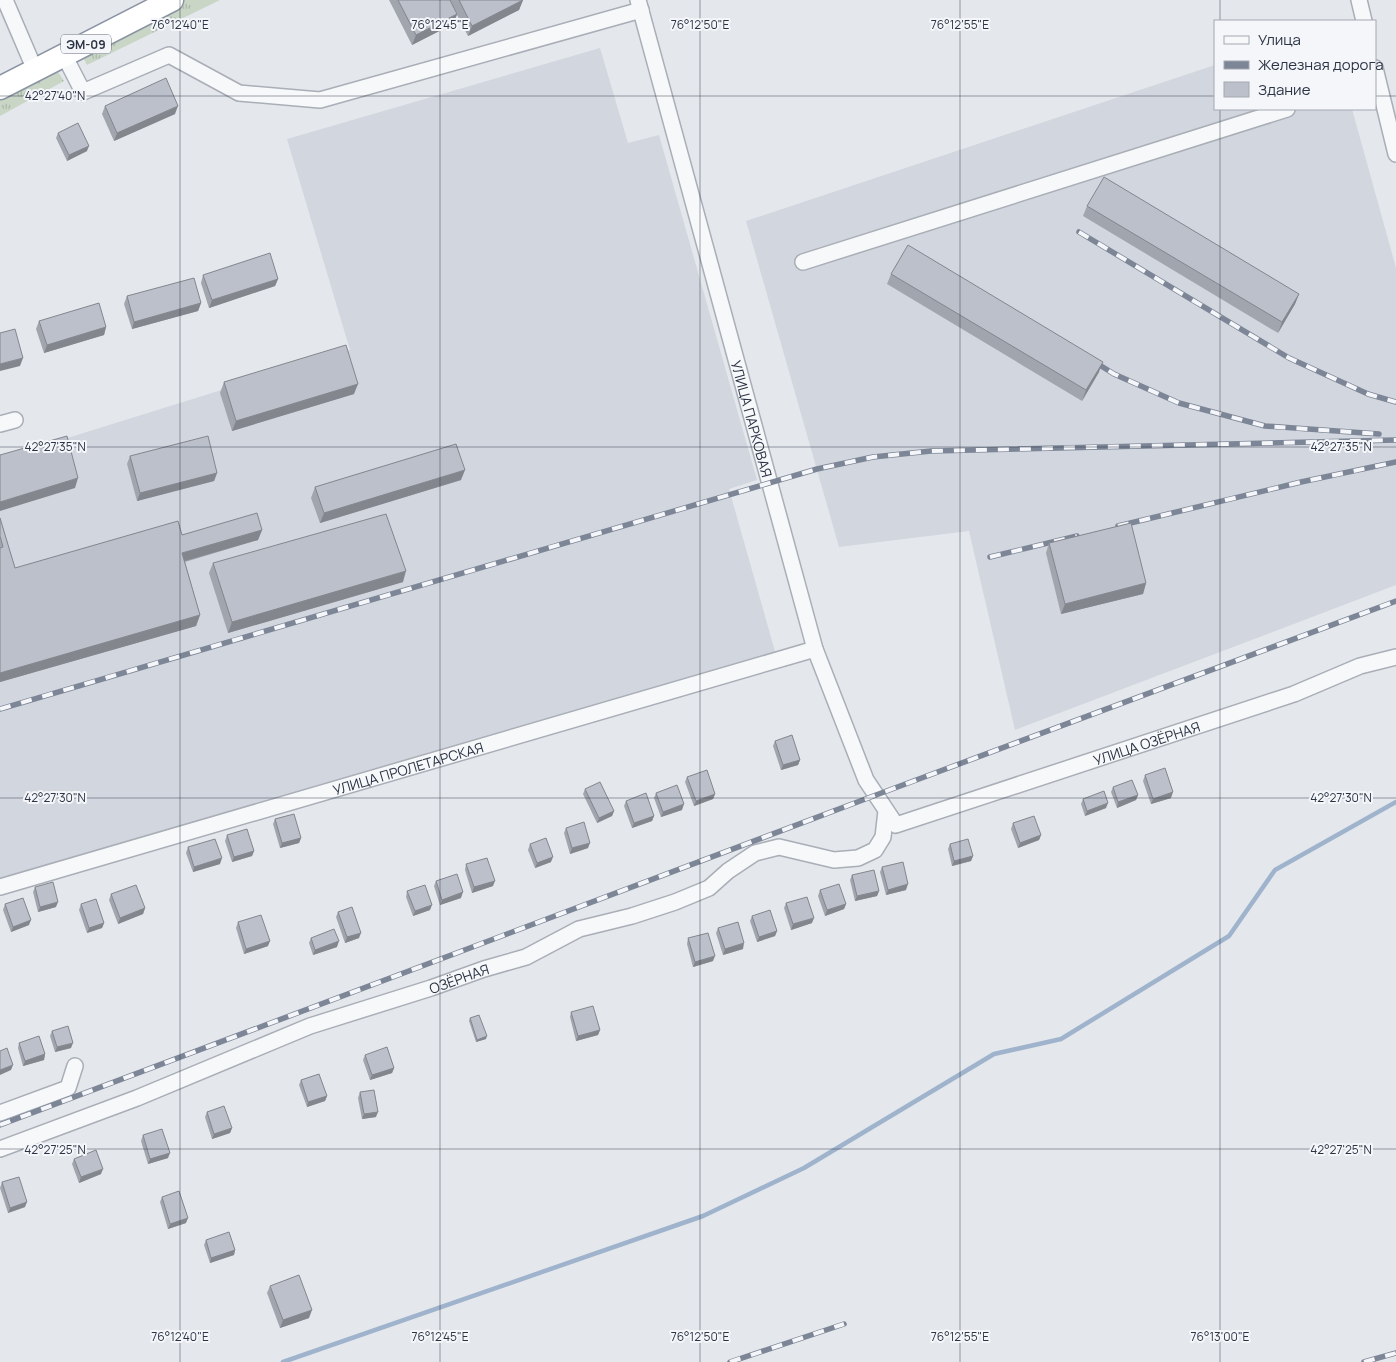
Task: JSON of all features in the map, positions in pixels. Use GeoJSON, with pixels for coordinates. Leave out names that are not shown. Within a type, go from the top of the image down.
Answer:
{"type":"FeatureCollection","features":[{"type":"Feature","properties":{"kind":"highway","name":"ЭМ-09"},"geometry":{"type":"LineString","coordinates":[[0,88],[172,0]]}},
{"type":"Feature","properties":{"kind":"street"},"geometry":{"type":"LineString","coordinates":[[5,0],[35,70]]}},
{"type":"Feature","properties":{"kind":"street"},"geometry":{"type":"LineString","coordinates":[[1359,0],[1364,20]]}},
{"type":"Feature","properties":{"kind":"street"},"geometry":{"type":"LineString","coordinates":[[64,55],[83,92],[169,55],[239,93],[320,100],[639,5]]}},
{"type":"Feature","properties":{"kind":"street","name":"УЛИЦА ПАРКОВАЯ"},"geometry":{"type":"LineString","coordinates":[[639,5],[815,649],[866,780],[896,826]]}},
{"type":"Feature","properties":{"kind":"street"},"geometry":{"type":"LineString","coordinates":[[1376,76],[1396,154]]}},
{"type":"Feature","properties":{"kind":"street"},"geometry":{"type":"LineString","coordinates":[[803,262],[1284,110]]}},
{"type":"Feature","properties":{"kind":"street","name":"УЛИЦА ПРОЛЕТАРСКАЯ"},"geometry":{"type":"LineString","coordinates":[[0,887],[815,649]]}},
{"type":"Feature","properties":{"kind":"street","name":"УЛИЦА ОЗЁРНАЯ"},"geometry":{"type":"LineString","coordinates":[[896,826],[1294,694],[1360,666],[1396,657]]}},
{"type":"Feature","properties":{"kind":"street","name":"ОЗЁРНАЯ"},"geometry":{"type":"LineString","coordinates":[[0,1149],[136,1098],[310,1026],[526,957],[579,929],[632,916],[675,902],[709,888],[755,852],[779,847],[834,860],[858,858],[875,850],[883,837],[886,811]]}},
{"type":"Feature","properties":{"kind":"street"},"geometry":{"type":"LineString","coordinates":[[0,1113],[68,1088],[75,1066]]}},
{"type":"Feature","properties":{"kind":"shaded area"},"geometry":{"type":"Polygon","coordinates":[[[600,48],[628,143],[659,135],[757,480],[729,489],[776,655],[0,880],[0,459],[350,350],[287,139],[600,48]]]}},
{"type":"Feature","properties":{"kind":"shaded area"},"geometry":{"type":"Polygon","coordinates":[[[1214,65],[1214,110],[1352,110],[1396,268],[1396,585],[1015,730],[969,531],[839,547],[746,221],[1214,65]]]}},
{"type":"Feature","properties":{"kind":"green space"},"geometry":{"type":"Polygon","coordinates":[[[172,0],[220,0],[87,65],[78,48],[172,0]]]}},
{"type":"Feature","properties":{"kind":"green space"},"geometry":{"type":"Polygon","coordinates":[[[51,61],[64,81],[0,116],[0,88],[51,61]]]}},
{"type":"Feature","properties":{"kind":"building"},"geometry":{"type":"Polygon","coordinates":[[[398,0],[450,0],[457,14],[416,35],[398,0]]]}},
{"type":"Feature","properties":{"kind":"building"},"geometry":{"type":"Polygon","coordinates":[[[459,0],[523,0],[472,26],[459,0]]]}},
{"type":"Feature","properties":{"kind":"building"},"geometry":{"type":"Polygon","coordinates":[[[166,78],[178,106],[117,133],[105,106],[166,78]]]}},
{"type":"Feature","properties":{"kind":"building"},"geometry":{"type":"Polygon","coordinates":[[[78,123],[89,146],[69,155],[58,133],[78,123]]]}},
{"type":"Feature","properties":{"kind":"building"},"geometry":{"type":"Polygon","coordinates":[[[1104,177],[1299,294],[1282,322],[1087,206],[1104,177]]]}},
{"type":"Feature","properties":{"kind":"building"},"geometry":{"type":"Polygon","coordinates":[[[908,245],[1103,362],[1086,390],[891,274],[908,245]]]}},
{"type":"Feature","properties":{"kind":"building"},"geometry":{"type":"Polygon","coordinates":[[[270,253],[278,279],[212,300],[203,275],[270,253]]]}},
{"type":"Feature","properties":{"kind":"building"},"geometry":{"type":"Polygon","coordinates":[[[194,278],[201,303],[134,322],[127,296],[194,278]]]}},
{"type":"Feature","properties":{"kind":"building"},"geometry":{"type":"Polygon","coordinates":[[[99,303],[106,327],[47,345],[39,321],[99,303]]]}},
{"type":"Feature","properties":{"kind":"building"},"geometry":{"type":"Polygon","coordinates":[[[15,329],[23,358],[0,364],[0,333],[15,329]]]}},
{"type":"Feature","properties":{"kind":"building"},"geometry":{"type":"Polygon","coordinates":[[[346,345],[358,384],[236,421],[224,382],[346,345]]]}},
{"type":"Feature","properties":{"kind":"building"},"geometry":{"type":"Polygon","coordinates":[[[67,436],[78,478],[0,502],[0,455],[67,436]]]}},
{"type":"Feature","properties":{"kind":"building"},"geometry":{"type":"Polygon","coordinates":[[[208,436],[217,473],[140,493],[130,456],[208,436]]]}},
{"type":"Feature","properties":{"kind":"building"},"geometry":{"type":"Polygon","coordinates":[[[456,444],[465,470],[324,513],[315,487],[456,444]]]}},
{"type":"Feature","properties":{"kind":"building"},"geometry":{"type":"Polygon","coordinates":[[[257,513],[262,530],[182,553],[200,615],[0,673],[0,548],[3,547],[0,536],[0,518],[15,568],[178,521],[182,535],[257,513]]]}},
{"type":"Feature","properties":{"kind":"building"},"geometry":{"type":"Polygon","coordinates":[[[386,514],[406,571],[232,622],[213,563],[386,514]]]}},
{"type":"Feature","properties":{"kind":"building"},"geometry":{"type":"Polygon","coordinates":[[[1131,523],[1146,583],[1065,604],[1049,543],[1131,523]]]}},
{"type":"Feature","properties":{"kind":"building"},"geometry":{"type":"Polygon","coordinates":[[[792,735],[800,760],[783,765],[775,741],[792,735]]]}},
{"type":"Feature","properties":{"kind":"building"},"geometry":{"type":"Polygon","coordinates":[[[1165,768],[1173,792],[1153,799],[1145,775],[1165,768]]]}},
{"type":"Feature","properties":{"kind":"building"},"geometry":{"type":"Polygon","coordinates":[[[707,770],[715,794],[696,801],[687,777],[707,770]]]}},
{"type":"Feature","properties":{"kind":"building"},"geometry":{"type":"Polygon","coordinates":[[[1132,780],[1138,795],[1118,802],[1113,787],[1132,780]]]}},
{"type":"Feature","properties":{"kind":"building"},"geometry":{"type":"Polygon","coordinates":[[[600,782],[614,811],[599,818],[585,789],[600,782]]]}},
{"type":"Feature","properties":{"kind":"building"},"geometry":{"type":"Polygon","coordinates":[[[677,785],[684,804],[663,812],[656,793],[677,785]]]}},
{"type":"Feature","properties":{"kind":"building"},"geometry":{"type":"Polygon","coordinates":[[[1104,791],[1108,803],[1087,811],[1083,799],[1104,791]]]}},
{"type":"Feature","properties":{"kind":"building"},"geometry":{"type":"Polygon","coordinates":[[[646,793],[654,816],[634,823],[626,801],[646,793]]]}},
{"type":"Feature","properties":{"kind":"building"},"geometry":{"type":"Polygon","coordinates":[[[294,814],[301,838],[282,843],[275,819],[294,814]]]}},
{"type":"Feature","properties":{"kind":"building"},"geometry":{"type":"Polygon","coordinates":[[[1034,816],[1041,835],[1020,843],[1013,823],[1034,816]]]}},
{"type":"Feature","properties":{"kind":"building"},"geometry":{"type":"Polygon","coordinates":[[[584,822],[590,843],[572,848],[566,828],[584,822]]]}},
{"type":"Feature","properties":{"kind":"building"},"geometry":{"type":"Polygon","coordinates":[[[247,829],[254,851],[234,857],[227,835],[247,829]]]}},
{"type":"Feature","properties":{"kind":"building"},"geometry":{"type":"Polygon","coordinates":[[[546,838],[553,857],[537,863],[530,844],[546,838]]]}},
{"type":"Feature","properties":{"kind":"building"},"geometry":{"type":"Polygon","coordinates":[[[215,839],[222,858],[194,867],[188,847],[215,839]]]}},
{"type":"Feature","properties":{"kind":"building"},"geometry":{"type":"Polygon","coordinates":[[[968,839],[973,856],[954,861],[950,844],[968,839]]]}},
{"type":"Feature","properties":{"kind":"building"},"geometry":{"type":"Polygon","coordinates":[[[487,858],[495,881],[474,887],[466,864],[487,858]]]}},
{"type":"Feature","properties":{"kind":"building"},"geometry":{"type":"Polygon","coordinates":[[[903,862],[908,884],[888,890],[882,867],[903,862]]]}},
{"type":"Feature","properties":{"kind":"building"},"geometry":{"type":"Polygon","coordinates":[[[874,870],[879,891],[857,896],[852,875],[874,870]]]}},
{"type":"Feature","properties":{"kind":"building"},"geometry":{"type":"Polygon","coordinates":[[[457,874],[463,892],[442,900],[436,881],[457,874]]]}},
{"type":"Feature","properties":{"kind":"building"},"geometry":{"type":"Polygon","coordinates":[[[53,882],[58,902],[40,907],[35,887],[53,882]]]}},
{"type":"Feature","properties":{"kind":"building"},"geometry":{"type":"Polygon","coordinates":[[[839,884],[846,904],[827,910],[820,890],[839,884]]]}},
{"type":"Feature","properties":{"kind":"building"},"geometry":{"type":"Polygon","coordinates":[[[136,885],[145,908],[120,918],[111,894],[136,885]]]}},
{"type":"Feature","properties":{"kind":"building"},"geometry":{"type":"Polygon","coordinates":[[[425,885],[432,905],[415,911],[407,891],[425,885]]]}},
{"type":"Feature","properties":{"kind":"building"},"geometry":{"type":"Polygon","coordinates":[[[807,897],[814,918],[793,924],[786,903],[807,897]]]}},
{"type":"Feature","properties":{"kind":"building"},"geometry":{"type":"Polygon","coordinates":[[[23,898],[31,920],[13,927],[5,904],[23,898]]]}},
{"type":"Feature","properties":{"kind":"building"},"geometry":{"type":"Polygon","coordinates":[[[96,899],[104,923],[89,928],[81,904],[96,899]]]}},
{"type":"Feature","properties":{"kind":"building"},"geometry":{"type":"Polygon","coordinates":[[[352,907],[361,933],[347,937],[338,912],[352,907]]]}},
{"type":"Feature","properties":{"kind":"building"},"geometry":{"type":"Polygon","coordinates":[[[770,910],[777,931],[759,937],[752,916],[770,910]]]}},
{"type":"Feature","properties":{"kind":"building"},"geometry":{"type":"Polygon","coordinates":[[[261,915],[270,941],[246,949],[238,922],[261,915]]]}},
{"type":"Feature","properties":{"kind":"building"},"geometry":{"type":"Polygon","coordinates":[[[738,922],[744,943],[725,949],[718,928],[738,922]]]}},
{"type":"Feature","properties":{"kind":"building"},"geometry":{"type":"Polygon","coordinates":[[[334,929],[339,941],[315,950],[311,938],[334,929]]]}},
{"type":"Feature","properties":{"kind":"building"},"geometry":{"type":"Polygon","coordinates":[[[708,933],[715,956],[695,962],[688,938],[708,933]]]}},
{"type":"Feature","properties":{"kind":"building"},"geometry":{"type":"Polygon","coordinates":[[[593,1006],[600,1030],[578,1036],[571,1012],[593,1006]]]}},
{"type":"Feature","properties":{"kind":"building"},"geometry":{"type":"Polygon","coordinates":[[[479,1015],[487,1036],[477,1040],[470,1018],[479,1015]]]}},
{"type":"Feature","properties":{"kind":"building"},"geometry":{"type":"Polygon","coordinates":[[[68,1026],[73,1043],[57,1047],[52,1031],[68,1026]]]}},
{"type":"Feature","properties":{"kind":"building"},"geometry":{"type":"Polygon","coordinates":[[[39,1036],[45,1054],[25,1061],[19,1043],[39,1036]]]}},
{"type":"Feature","properties":{"kind":"building"},"geometry":{"type":"Polygon","coordinates":[[[387,1047],[394,1068],[372,1075],[365,1055],[387,1047]]]}},
{"type":"Feature","properties":{"kind":"building"},"geometry":{"type":"Polygon","coordinates":[[[7,1048],[13,1065],[0,1070],[0,1051],[7,1048]]]}},
{"type":"Feature","properties":{"kind":"building"},"geometry":{"type":"Polygon","coordinates":[[[319,1074],[327,1096],[308,1102],[301,1080],[319,1074]]]}},
{"type":"Feature","properties":{"kind":"building"},"geometry":{"type":"Polygon","coordinates":[[[374,1090],[378,1112],[364,1114],[360,1092],[374,1090]]]}},
{"type":"Feature","properties":{"kind":"building"},"geometry":{"type":"Polygon","coordinates":[[[224,1106],[232,1128],[214,1134],[207,1112],[224,1106]]]}},
{"type":"Feature","properties":{"kind":"building"},"geometry":{"type":"Polygon","coordinates":[[[162,1129],[170,1153],[150,1159],[143,1135],[162,1129]]]}},
{"type":"Feature","properties":{"kind":"building"},"geometry":{"type":"Polygon","coordinates":[[[96,1150],[103,1169],[81,1177],[74,1159],[96,1150]]]}},
{"type":"Feature","properties":{"kind":"building"},"geometry":{"type":"Polygon","coordinates":[[[19,1177],[27,1202],[10,1208],[2,1182],[19,1177]]]}},
{"type":"Feature","properties":{"kind":"building"},"geometry":{"type":"Polygon","coordinates":[[[179,1191],[188,1218],[170,1224],[162,1197],[179,1191]]]}},
{"type":"Feature","properties":{"kind":"building"},"geometry":{"type":"Polygon","coordinates":[[[229,1232],[235,1250],[211,1258],[206,1240],[229,1232]]]}},
{"type":"Feature","properties":{"kind":"building"},"geometry":{"type":"Polygon","coordinates":[[[299,1275],[312,1310],[283,1320],[270,1286],[299,1275]]]}},
{"type":"Feature","properties":{"kind":"waterway"},"geometry":{"type":"LineString","coordinates":[[283,1362],[703,1216],[804,1168],[994,1054],[1061,1039],[1229,936],[1275,870],[1396,802]]}},
{"type":"Feature","properties":{"kind":"railway"},"geometry":{"type":"LineString","coordinates":[[1079,232],[1289,358],[1368,394],[1396,402]]}},
{"type":"Feature","properties":{"kind":"railway"},"geometry":{"type":"LineString","coordinates":[[1090,359],[1114,374],[1179,403],[1265,426],[1379,434]]}},
{"type":"Feature","properties":{"kind":"railway"},"geometry":{"type":"LineString","coordinates":[[0,709],[817,469],[873,457],[931,451],[1396,440]]}},
{"type":"Feature","properties":{"kind":"railway"},"geometry":{"type":"LineString","coordinates":[[1118,526],[1301,482],[1396,462]]}},
{"type":"Feature","properties":{"kind":"railway"},"geometry":{"type":"LineString","coordinates":[[990,557],[1077,536]]}},
{"type":"Feature","properties":{"kind":"railway"},"geometry":{"type":"LineString","coordinates":[[0,1125],[1396,601]]}},
{"type":"Feature","properties":{"kind":"railway"},"geometry":{"type":"LineString","coordinates":[[730,1362],[844,1324]]}},
{"type":"Feature","properties":{"kind":"railway"},"geometry":{"type":"LineString","coordinates":[[1364,1362],[1396,1353]]}}]}
